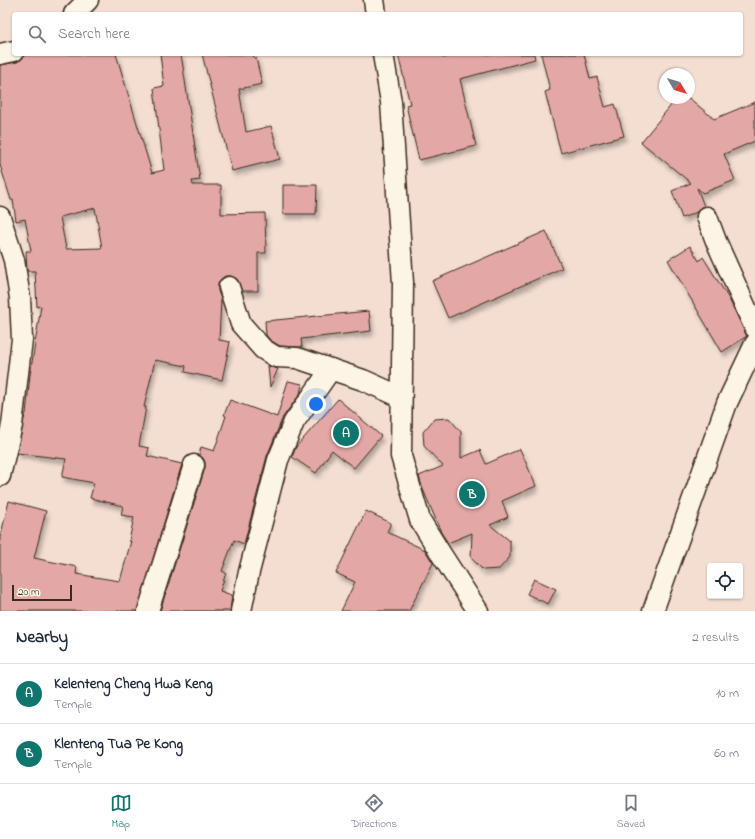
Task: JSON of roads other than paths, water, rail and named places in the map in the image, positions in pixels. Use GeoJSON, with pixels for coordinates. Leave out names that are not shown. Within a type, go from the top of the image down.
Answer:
{"type":"FeatureCollection","features":[{"type":"Feature","properties":{"kind":"street"},"geometry":{"type":"LineString","coordinates":[[76,12],[88,0]]}},
{"type":"Feature","properties":{"kind":"street"},"geometry":{"type":"LineString","coordinates":[[374,0],[376,12]]}},
{"type":"Feature","properties":{"kind":"street"},"geometry":{"type":"LineString","coordinates":[[0,54],[12,52]]}},
{"type":"Feature","properties":{"kind":"street"},"geometry":{"type":"LineString","coordinates":[[383,56],[391,102],[403,283],[401,456],[420,520],[478,611]]}},
{"type":"Feature","properties":{"kind":"street"},"geometry":{"type":"LineString","coordinates":[[0,217],[3,237],[14,260],[20,298],[22,339],[12,425],[0,476]]}},
{"type":"Feature","properties":{"kind":"street"},"geometry":{"type":"LineString","coordinates":[[708,217],[716,241],[755,328]]}},
{"type":"Feature","properties":{"kind":"street"},"geometry":{"type":"LineString","coordinates":[[230,288],[241,324],[264,349],[276,356],[297,358],[363,380],[401,397]]}},
{"type":"Feature","properties":{"kind":"street"},"geometry":{"type":"LineString","coordinates":[[653,611],[727,403],[755,344]]}},
{"type":"Feature","properties":{"kind":"street"},"geometry":{"type":"LineString","coordinates":[[241,611],[249,572],[278,460],[294,422],[331,369]]}},
{"type":"Feature","properties":{"kind":"street"},"geometry":{"type":"LineString","coordinates":[[148,611],[194,465]]}},
{"type":"Feature","properties":{"kind":"place","name":"Kelenteng Cheng Hwa Keng"},"geometry":{"type":"Point","coordinates":[346,433]}},
{"type":"Feature","properties":{"kind":"place","name":"Klenteng Tua Pe Kong"},"geometry":{"type":"Point","coordinates":[472,494]}}]}
